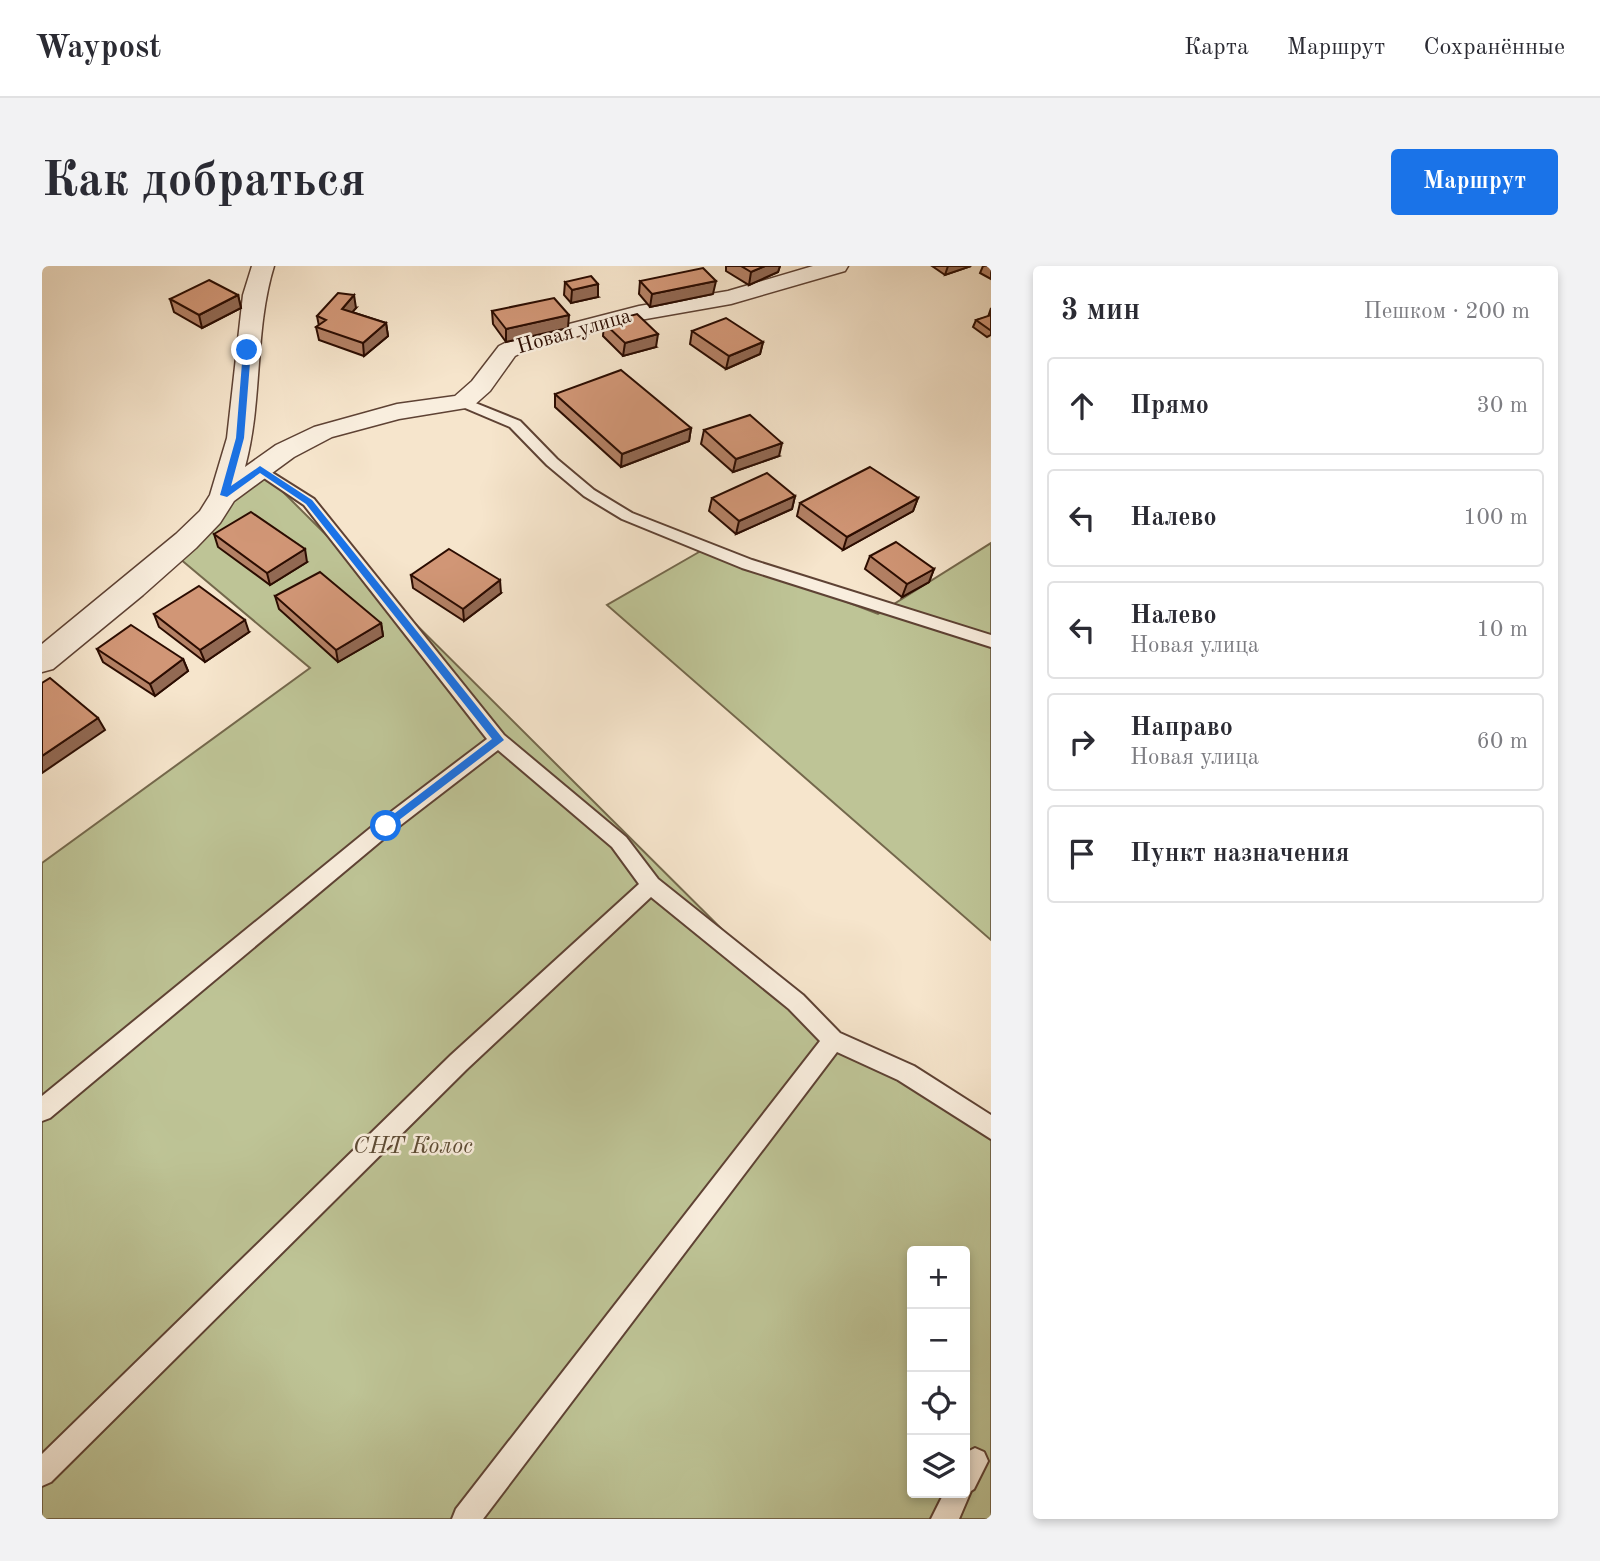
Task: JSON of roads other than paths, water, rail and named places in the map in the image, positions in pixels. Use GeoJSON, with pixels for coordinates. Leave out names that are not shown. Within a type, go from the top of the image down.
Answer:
{"type":"FeatureCollection","features":[{"type":"Feature","properties":{"kind":"street"},"geometry":{"type":"LineString","coordinates":[[42,661],[133,588],[186,541],[210,517],[224,495],[240,438],[254,295],[263,266]]}},
{"type":"Feature","properties":{"kind":"street","name":"Новая улица"},"geometry":{"type":"LineString","coordinates":[[463,402],[481,386],[507,351],[523,343],[639,313],[731,297],[837,266]]}},
{"type":"Feature","properties":{"kind":"street"},"geometry":{"type":"LineString","coordinates":[[224,495],[285,451],[323,432],[397,412],[463,402]]}},
{"type":"Feature","properties":{"kind":"lane"},"geometry":{"type":"LineString","coordinates":[[463,402],[515,424],[552,462],[589,493],[627,516],[747,564],[991,641]]}},
{"type":"Feature","properties":{"kind":"lane"},"geometry":{"type":"LineString","coordinates":[[260,469],[309,502],[498,740],[620,842],[651,885],[796,1002],[833,1040],[906,1073],[991,1128]]}},
{"type":"Feature","properties":{"kind":"lane"},"geometry":{"type":"LineString","coordinates":[[42,1110],[386,826],[498,740]]}},
{"type":"Feature","properties":{"kind":"lane"},"geometry":{"type":"LineString","coordinates":[[42,1473],[449,1072],[651,885]]}},
{"type":"Feature","properties":{"kind":"lane"},"geometry":{"type":"LineString","coordinates":[[466,1519],[833,1040]]}},
{"type":"Feature","properties":{"kind":"lane"},"geometry":{"type":"LineString","coordinates":[[945,1519],[956,1498]]}},
{"type":"Feature","properties":{"kind":"park label","name":"СНТ Колос"},"geometry":{"type":"Point","coordinates":[413,1147]}}]}
